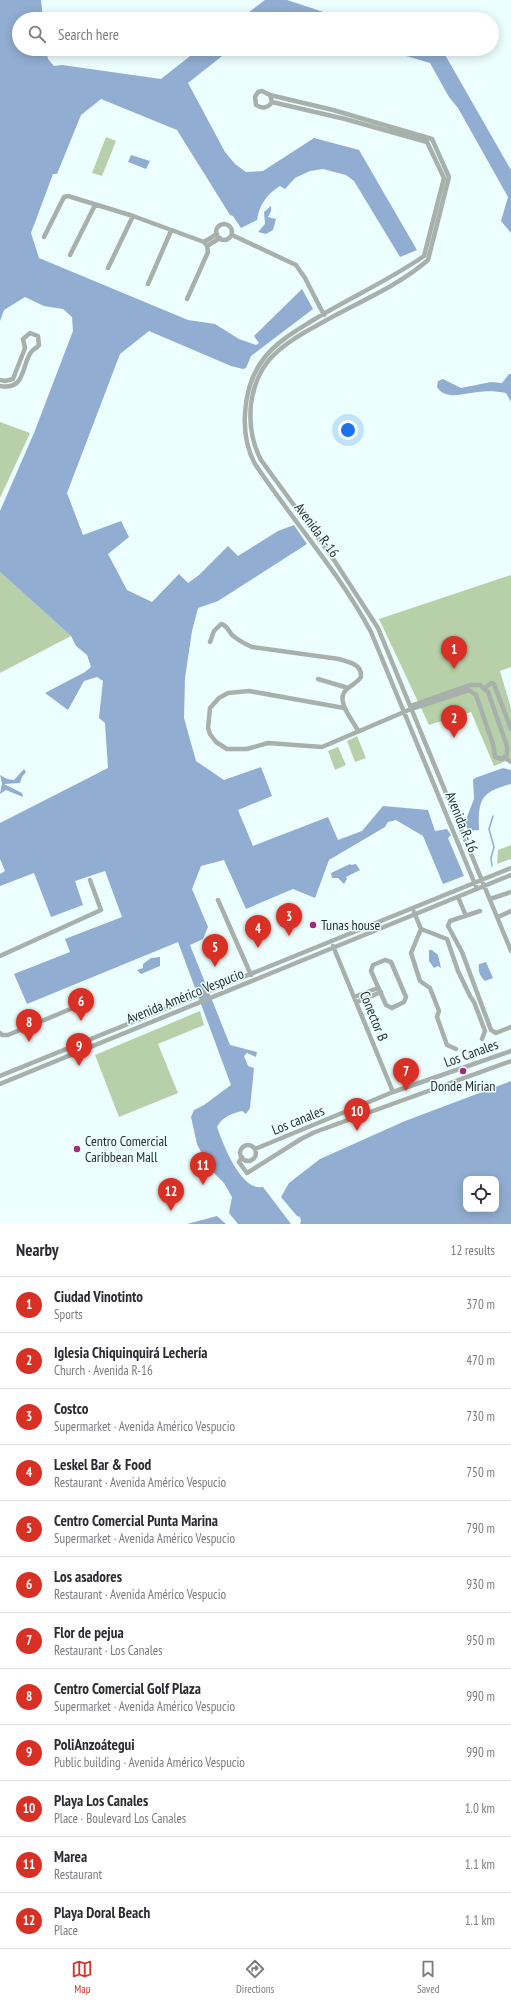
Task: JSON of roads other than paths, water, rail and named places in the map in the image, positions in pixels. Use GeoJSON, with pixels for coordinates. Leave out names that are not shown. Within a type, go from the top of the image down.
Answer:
{"type":"FeatureCollection","features":[{"type":"Feature","properties":{"kind":"street"},"geometry":{"type":"LineString","coordinates":[[272,102],[267,107],[262,108],[256,105],[255,101],[258,92],[262,91],[270,95],[427,142],[444,178],[424,256],[428,260]]}},
{"type":"Feature","properties":{"kind":"street"},"geometry":{"type":"LineString","coordinates":[[270,95],[272,102]]}},
{"type":"Feature","properties":{"kind":"street"},"geometry":{"type":"LineString","coordinates":[[272,102],[364,122],[432,139],[449,177],[428,260]]}},
{"type":"Feature","properties":{"kind":"street"},"geometry":{"type":"LineString","coordinates":[[44,237],[64,197],[68,196],[133,216],[205,244],[208,252],[187,299]]}},
{"type":"Feature","properties":{"kind":"street"},"geometry":{"type":"LineString","coordinates":[[70,255],[95,205]]}},
{"type":"Feature","properties":{"kind":"street"},"geometry":{"type":"LineString","coordinates":[[108,268],[133,216]]}},
{"type":"Feature","properties":{"kind":"street"},"geometry":{"type":"LineString","coordinates":[[218,236],[218,227],[224,224],[231,228],[232,235]]}},
{"type":"Feature","properties":{"kind":"street"},"geometry":{"type":"LineString","coordinates":[[148,284],[171,231]]}},
{"type":"Feature","properties":{"kind":"street"},"geometry":{"type":"LineString","coordinates":[[218,236],[225,240],[232,235]]}},
{"type":"Feature","properties":{"kind":"street"},"geometry":{"type":"LineString","coordinates":[[232,235],[296,265],[305,278],[326,319]]}},
{"type":"Feature","properties":{"kind":"street"},"geometry":{"type":"LineString","coordinates":[[205,244],[218,236]]}},
{"type":"Feature","properties":{"kind":"street","name":"Avenida R-16"},"geometry":{"type":"LineString","coordinates":[[424,256],[324,314],[273,348],[257,369],[245,403],[244,417],[248,443],[255,464],[330,566],[361,612],[380,648],[477,889]]}},
{"type":"Feature","properties":{"kind":"street","name":"Avenida R-16"},"geometry":{"type":"LineString","coordinates":[[428,260],[371,296],[326,319],[296,337],[279,350],[269,360],[259,377],[252,400],[250,423],[256,448],[261,460],[302,514],[366,608],[384,642],[483,886],[509,938],[511,951]]}},
{"type":"Feature","properties":{"kind":"street"},"geometry":{"type":"LineString","coordinates":[[0,380],[5,381],[13,378],[25,348],[23,339],[26,335],[34,334],[40,341],[36,349],[32,350],[22,377],[18,382],[5,387],[0,386]]}},
{"type":"Feature","properties":{"kind":"street"},"geometry":{"type":"LineString","coordinates":[[25,348],[32,350]]}},
{"type":"Feature","properties":{"kind":"street"},"geometry":{"type":"LineString","coordinates":[[255,464],[261,460]]}},
{"type":"Feature","properties":{"kind":"street"},"geometry":{"type":"LineString","coordinates":[[210,642],[214,631],[221,624],[225,625],[233,635],[244,644],[252,647],[339,658],[353,663],[360,669],[361,677],[357,682],[348,688],[343,695],[344,708],[358,731]]}},
{"type":"Feature","properties":{"kind":"street"},"geometry":{"type":"LineString","coordinates":[[318,679],[348,688]]}},
{"type":"Feature","properties":{"kind":"street"},"geometry":{"type":"LineString","coordinates":[[485,688],[491,683],[494,684],[511,729]]}},
{"type":"Feature","properties":{"kind":"street"},"geometry":{"type":"LineString","coordinates":[[344,708],[249,691],[228,693],[219,698],[210,708],[208,728],[210,734],[222,747],[236,750],[268,742],[322,747],[405,712],[411,708],[476,684],[485,688],[507,746],[507,755],[505,758]]}},
{"type":"Feature","properties":{"kind":"street"},"geometry":{"type":"LineString","coordinates":[[411,708],[464,690],[474,691],[493,744],[493,754],[498,759],[505,758],[511,762]]}},
{"type":"Feature","properties":{"kind":"street"},"geometry":{"type":"LineString","coordinates":[[417,741],[423,738]]}},
{"type":"Feature","properties":{"kind":"street","name":"Avenida Américo Vespucio"},"geometry":{"type":"LineString","coordinates":[[0,1076],[511,868]]}},
{"type":"Feature","properties":{"kind":"street","name":"Avenida Américo Vespucio"},"geometry":{"type":"LineString","coordinates":[[0,1084],[511,875]]}},
{"type":"Feature","properties":{"kind":"street"},"geometry":{"type":"LineString","coordinates":[[0,956],[101,910],[90,880]]}},
{"type":"Feature","properties":{"kind":"street"},"geometry":{"type":"LineString","coordinates":[[490,899],[511,892]]}},
{"type":"Feature","properties":{"kind":"street"},"geometry":{"type":"LineString","coordinates":[[458,897],[466,916]]}},
{"type":"Feature","properties":{"kind":"street"},"geometry":{"type":"LineString","coordinates":[[218,900],[251,975]]}},
{"type":"Feature","properties":{"kind":"street"},"geometry":{"type":"LineString","coordinates":[[413,908],[420,929],[411,953],[420,980],[430,988],[438,1011],[437,1017],[447,1045],[456,1049]]}},
{"type":"Feature","properties":{"kind":"street"},"geometry":{"type":"LineString","coordinates":[[480,911],[450,921],[448,926],[462,952],[491,1030],[496,1034],[511,1027]]}},
{"type":"Feature","properties":{"kind":"street"},"geometry":{"type":"LineString","coordinates":[[498,917],[511,911]]}},
{"type":"Feature","properties":{"kind":"street"},"geometry":{"type":"LineString","coordinates":[[420,929],[447,939],[458,971],[474,1002],[485,1031],[482,1039]]}},
{"type":"Feature","properties":{"kind":"street","name":"Conector B"},"geometry":{"type":"LineString","coordinates":[[331,941],[393,1092]]}},
{"type":"Feature","properties":{"kind":"street"},"geometry":{"type":"LineString","coordinates":[[385,960],[390,962],[406,997],[404,1002],[392,1008],[386,1005],[379,990],[371,971],[373,965],[385,960]]}},
{"type":"Feature","properties":{"kind":"street"},"geometry":{"type":"LineString","coordinates":[[356,1000],[379,990]]}},
{"type":"Feature","properties":{"kind":"street"},"geometry":{"type":"LineString","coordinates":[[0,1032],[5,1036],[8,1035],[85,1003]]}},
{"type":"Feature","properties":{"kind":"street","name":"Los Canales"},"geometry":{"type":"LineString","coordinates":[[393,1092],[511,1051]]}},
{"type":"Feature","properties":{"kind":"street"},"geometry":{"type":"LineString","coordinates":[[242,1157],[239,1162],[247,1173],[301,1139],[315,1132],[511,1061]]}},
{"type":"Feature","properties":{"kind":"street","name":"Los canales"},"geometry":{"type":"LineString","coordinates":[[255,1149],[393,1092]]}},
{"type":"Feature","properties":{"kind":"street"},"geometry":{"type":"LineString","coordinates":[[249,1145],[255,1149],[256,1155],[252,1160],[248,1161],[242,1157],[240,1152],[243,1146],[249,1145]]}},
{"type":"Feature","properties":{"kind":"water"},"geometry":{"type":"Polygon","coordinates":[[[0,0],[41,0],[42,12],[12,12],[12,56],[47,56],[54,66],[62,65],[161,79],[190,56],[222,56],[188,83],[225,152],[235,164],[246,172],[263,171],[314,138],[359,150],[417,250],[400,257],[354,181],[346,175],[323,169],[310,171],[295,178],[285,189],[280,186],[275,189],[264,200],[257,220],[241,228],[233,216],[230,215],[177,130],[101,99],[81,115],[57,174],[53,174],[31,233],[39,258],[188,320],[215,324],[239,339],[256,345],[259,343],[254,336],[302,289],[313,309],[251,356],[246,368],[243,369],[231,366],[149,331],[120,354],[67,493],[83,535],[121,521],[129,537],[108,554],[127,590],[152,602],[179,574],[188,583],[199,575],[228,546],[238,556],[278,531],[294,525],[307,544],[218,601],[198,608],[192,631],[185,678],[184,718],[196,761],[224,780],[261,767],[272,796],[238,810],[253,846],[328,817],[338,840],[362,831],[383,806],[428,810],[435,831],[447,829],[451,835],[448,838],[464,876],[443,884],[423,836],[396,820],[388,822],[385,827],[329,860],[315,898],[293,889],[246,909],[224,860],[201,866],[192,889],[208,927],[203,939],[190,945],[230,1045],[257,1052],[256,1057],[247,1053],[244,1056],[248,1066],[254,1068],[250,1108],[246,1114],[242,1111],[228,1116],[222,1120],[217,1127],[228,1155],[240,1175],[255,1187],[263,1187],[291,1224],[238,1224],[229,1213],[232,1197],[224,1183],[209,1168],[197,1144],[191,1117],[194,1110],[204,1105],[231,1085],[178,942],[27,1004],[14,974],[70,952],[65,939],[122,917],[105,871],[75,881],[83,905],[51,917],[34,873],[0,886],[0,874],[5,871],[0,859],[0,823],[108,768],[105,723],[99,718],[103,681],[97,677],[84,681],[68,710],[45,693],[85,672],[91,667],[87,655],[76,646],[71,636],[0,572],[0,511],[34,433],[73,331],[72,317],[63,309],[44,306],[25,297],[4,310],[0,321],[0,0]]]}},
{"type":"Feature","properties":{"kind":"water"},"geometry":{"type":"Polygon","coordinates":[[[265,0],[287,0],[324,12],[249,12],[265,0]]]}},
{"type":"Feature","properties":{"kind":"water"},"geometry":{"type":"Polygon","coordinates":[[[406,56],[446,56],[511,170],[511,233],[501,221],[508,197],[458,108],[449,97],[430,63],[406,56]]]}},
{"type":"Feature","properties":{"kind":"water"},"geometry":{"type":"Polygon","coordinates":[[[131,155],[150,161],[146,169],[128,162],[131,155]]]}},
{"type":"Feature","properties":{"kind":"water"},"geometry":{"type":"Polygon","coordinates":[[[271,206],[271,211],[268,217],[276,219],[273,230],[266,234],[258,232],[265,224],[264,212],[271,206]]]}},
{"type":"Feature","properties":{"kind":"water"},"geometry":{"type":"Polygon","coordinates":[[[509,374],[511,374],[511,402],[506,393],[484,391],[461,395],[450,395],[445,394],[437,387],[438,381],[443,379],[461,388],[491,382],[502,383],[509,374]]]}},
{"type":"Feature","properties":{"kind":"water"},"geometry":{"type":"Polygon","coordinates":[[[503,768],[511,770],[511,784],[493,790],[483,798],[479,811],[479,830],[468,831],[465,822],[474,799],[473,780],[503,768]]]}},
{"type":"Feature","properties":{"kind":"water"},"geometry":{"type":"Polygon","coordinates":[[[24,769],[26,772],[20,783],[4,784],[22,793],[23,797],[6,790],[0,794],[2,783],[0,775],[7,779],[14,780],[24,769]]]}},
{"type":"Feature","properties":{"kind":"water"},"geometry":{"type":"Polygon","coordinates":[[[350,864],[356,864],[360,870],[346,877],[347,879],[344,884],[338,878],[332,878],[331,873],[350,864]]]}},
{"type":"Feature","properties":{"kind":"water"},"geometry":{"type":"Polygon","coordinates":[[[429,950],[432,950],[438,955],[441,968],[438,966],[434,968],[429,961],[429,950]]]}},
{"type":"Feature","properties":{"kind":"water"},"geometry":{"type":"Polygon","coordinates":[[[160,957],[160,966],[141,974],[137,970],[143,968],[143,964],[151,958],[160,957]]]}},
{"type":"Feature","properties":{"kind":"water"},"geometry":{"type":"Polygon","coordinates":[[[486,962],[493,978],[485,981],[480,974],[479,964],[486,962]]]}},
{"type":"Feature","properties":{"kind":"water"},"geometry":{"type":"Polygon","coordinates":[[[511,1081],[511,1224],[300,1224],[300,1217],[297,1216],[281,1197],[289,1183],[320,1159],[405,1121],[511,1081]]]}},
{"type":"Feature","properties":{"kind":"water"},"geometry":{"type":"Polygon","coordinates":[[[217,1216],[226,1224],[187,1224],[217,1216]]]}},
{"type":"Feature","properties":{"kind":"waterway"},"geometry":{"type":"LineString","coordinates":[[492,866],[491,858],[494,847],[489,829],[493,816]]}},
{"type":"Feature","properties":{"kind":"place","name":"Ciudad Vinotinto"},"geometry":{"type":"Point","coordinates":[454,669]}},
{"type":"Feature","properties":{"kind":"place","name":"Iglesia Chiquinquirá Lechería"},"geometry":{"type":"Point","coordinates":[454,738]}},
{"type":"Feature","properties":{"kind":"place","name":"Tunas house"},"geometry":{"type":"Point","coordinates":[313,925]}},
{"type":"Feature","properties":{"kind":"place","name":"Costco"},"geometry":{"type":"Point","coordinates":[289,936]}},
{"type":"Feature","properties":{"kind":"place","name":"Leskel Bar & Food"},"geometry":{"type":"Point","coordinates":[258,948]}},
{"type":"Feature","properties":{"kind":"place","name":"Centro Comercial Punta Marina"},"geometry":{"type":"Point","coordinates":[215,967]}},
{"type":"Feature","properties":{"kind":"place","name":"Los asadores"},"geometry":{"type":"Point","coordinates":[81,1021]}},
{"type":"Feature","properties":{"kind":"place","name":"Centro Comercial Golf Plaza"},"geometry":{"type":"Point","coordinates":[29,1042]}},
{"type":"Feature","properties":{"kind":"place","name":"PoliAnzoátegui"},"geometry":{"type":"Point","coordinates":[79,1066]}},
{"type":"Feature","properties":{"kind":"place","name":"Donde Mirian"},"geometry":{"type":"Point","coordinates":[463,1071]}},
{"type":"Feature","properties":{"kind":"place","name":"Flor de pejua"},"geometry":{"type":"Point","coordinates":[406,1091]}},
{"type":"Feature","properties":{"kind":"place","name":"Playa Los Canales"},"geometry":{"type":"Point","coordinates":[357,1131]}},
{"type":"Feature","properties":{"kind":"place","name":"Centro Comercial Caribbean Mall"},"geometry":{"type":"Point","coordinates":[77,1149]}},
{"type":"Feature","properties":{"kind":"place","name":"Marea"},"geometry":{"type":"Point","coordinates":[203,1185]}},
{"type":"Feature","properties":{"kind":"place","name":"Playa Doral Beach"},"geometry":{"type":"Point","coordinates":[171,1211]}}]}
